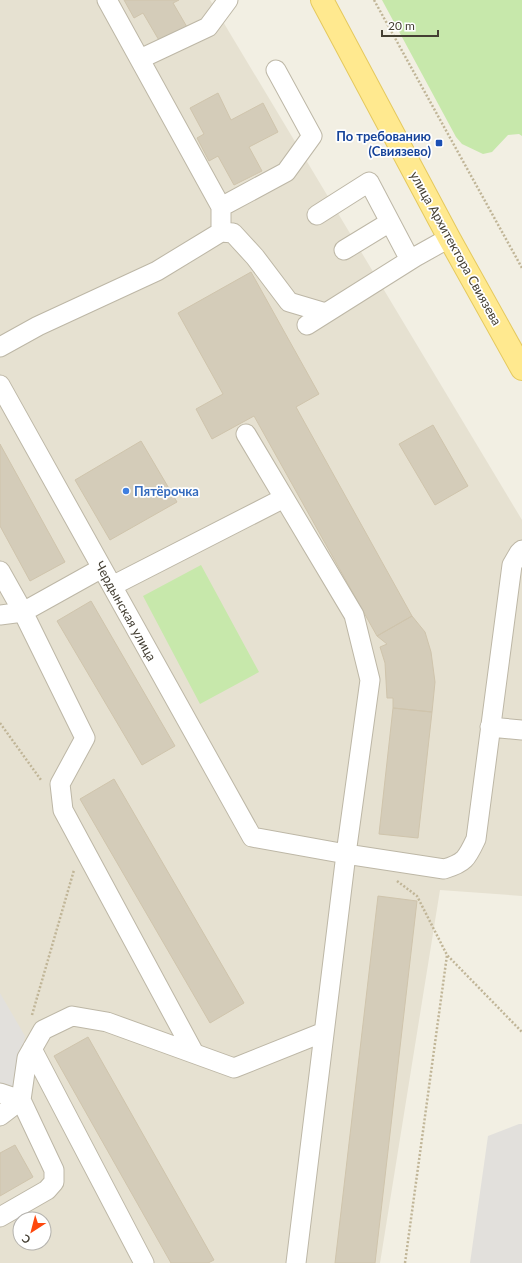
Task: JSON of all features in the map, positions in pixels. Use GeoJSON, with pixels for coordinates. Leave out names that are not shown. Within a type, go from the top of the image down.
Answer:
{"type":"FeatureCollection","features":[{"type":"Feature","properties":{"kind":"main road","name":"улица Архитектора Свиязева"},"geometry":{"type":"LineString","coordinates":[[322,0],[449,238],[522,369]]}},
{"type":"Feature","properties":{"kind":"street"},"geometry":{"type":"LineString","coordinates":[[107,0],[221,207],[221,232]]}},
{"type":"Feature","properties":{"kind":"street"},"geometry":{"type":"LineString","coordinates":[[140,60],[208,27],[228,0]]}},
{"type":"Feature","properties":{"kind":"street"},"geometry":{"type":"LineString","coordinates":[[221,207],[286,172],[312,136],[276,70]]}},
{"type":"Feature","properties":{"kind":"street"},"geometry":{"type":"LineString","coordinates":[[318,215],[369,182],[410,260]]}},
{"type":"Feature","properties":{"kind":"street"},"geometry":{"type":"LineString","coordinates":[[344,250],[390,222]]}},
{"type":"Feature","properties":{"kind":"street"},"geometry":{"type":"LineString","coordinates":[[0,347],[38,326],[158,271],[221,232],[234,233],[255,257],[289,302],[326,313]]}},
{"type":"Feature","properties":{"kind":"street"},"geometry":{"type":"LineString","coordinates":[[307,325],[410,260],[449,238]]}},
{"type":"Feature","properties":{"kind":"street","name":"Чердынская улица"},"geometry":{"type":"LineString","coordinates":[[0,385],[252,837],[346,854]]}},
{"type":"Feature","properties":{"kind":"street"},"geometry":{"type":"LineString","coordinates":[[246,434],[354,615],[370,680],[346,854],[296,1263]]}},
{"type":"Feature","properties":{"kind":"street"},"geometry":{"type":"LineString","coordinates":[[112,586],[284,498]]}},
{"type":"Feature","properties":{"kind":"street"},"geometry":{"type":"LineString","coordinates":[[346,854],[444,869],[459,864],[469,853],[476,839],[512,565],[518,553],[522,550]]}},
{"type":"Feature","properties":{"kind":"street"},"geometry":{"type":"LineString","coordinates":[[0,615],[23,612],[102,568]]}},
{"type":"Feature","properties":{"kind":"street"},"geometry":{"type":"LineString","coordinates":[[0,571],[23,612],[86,738],[60,784],[63,810],[194,1053]]}},
{"type":"Feature","properties":{"kind":"street"},"geometry":{"type":"LineString","coordinates":[[490,727],[522,730]]}},
{"type":"Feature","properties":{"kind":"street"},"geometry":{"type":"LineString","coordinates":[[0,1217],[47,1190],[54,1182],[54,1170],[20,1100],[27,1058],[43,1030],[72,1016],[107,1022],[234,1068],[324,1032]]}},
{"type":"Feature","properties":{"kind":"street"},"geometry":{"type":"LineString","coordinates":[[32,1049],[144,1263]]}},
{"type":"Feature","properties":{"kind":"street"},"geometry":{"type":"LineString","coordinates":[[0,1093],[20,1100]]}},
{"type":"Feature","properties":{"kind":"street"},"geometry":{"type":"LineString","coordinates":[[0,1116],[20,1100]]}},
{"type":"Feature","properties":{"kind":"path"},"geometry":{"type":"LineString","coordinates":[[374,0],[522,268]]}},
{"type":"Feature","properties":{"kind":"path"},"geometry":{"type":"LineString","coordinates":[[0,723],[45,785]]}},
{"type":"Feature","properties":{"kind":"path"},"geometry":{"type":"LineString","coordinates":[[32,1049],[30,1022],[74,869]]}},
{"type":"Feature","properties":{"kind":"path"},"geometry":{"type":"LineString","coordinates":[[394,879],[417,896],[448,955],[522,1032]]}},
{"type":"Feature","properties":{"kind":"path"},"geometry":{"type":"LineString","coordinates":[[405,1263],[448,955]]}},
{"type":"Feature","properties":{"kind":"shaded area"},"geometry":{"type":"Polygon","coordinates":[[[0,0],[210,0],[522,520],[522,896],[440,890],[380,1263],[0,1263],[0,0]]]}},
{"type":"Feature","properties":{"kind":"shaded area"},"geometry":{"type":"Polygon","coordinates":[[[0,993],[25,1036],[15,1090],[0,1099],[0,993]]]}},
{"type":"Feature","properties":{"kind":"shaded area"},"geometry":{"type":"Polygon","coordinates":[[[522,1124],[522,1263],[470,1263],[488,1136],[522,1124]]]}},
{"type":"Feature","properties":{"kind":"green space"},"geometry":{"type":"Polygon","coordinates":[[[382,0],[522,0],[522,136],[519,134],[508,135],[492,152],[483,154],[462,144],[456,137],[382,0]]]}},
{"type":"Feature","properties":{"kind":"green space"},"geometry":{"type":"Polygon","coordinates":[[[201,565],[259,672],[200,704],[143,596],[201,565]]]}},
{"type":"Feature","properties":{"kind":"building"},"geometry":{"type":"Polygon","coordinates":[[[124,0],[179,0],[173,3],[187,27],[160,42],[143,13],[134,18],[124,0]]]}},
{"type":"Feature","properties":{"kind":"building"},"geometry":{"type":"Polygon","coordinates":[[[218,93],[231,120],[263,103],[278,132],[249,147],[262,171],[234,185],[218,156],[209,161],[197,138],[204,134],[190,108],[218,93]]]}},
{"type":"Feature","properties":{"kind":"building"},"geometry":{"type":"Polygon","coordinates":[[[251,272],[319,394],[296,407],[412,616],[377,636],[254,416],[212,439],[196,409],[223,394],[178,313],[251,272]]]}},
{"type":"Feature","properties":{"kind":"building"},"geometry":{"type":"Polygon","coordinates":[[[433,425],[468,486],[435,505],[399,444],[433,425]]]}},
{"type":"Feature","properties":{"kind":"building","name":"Пятёрочка"},"geometry":{"type":"Polygon","coordinates":[[[141,441],[177,502],[110,540],[75,480],[141,441]]]}},
{"type":"Feature","properties":{"kind":"building"},"geometry":{"type":"Polygon","coordinates":[[[0,444],[65,562],[30,581],[0,526],[0,444]]]}},
{"type":"Feature","properties":{"kind":"building"},"geometry":{"type":"Polygon","coordinates":[[[91,601],[175,746],[142,765],[57,621],[91,601]]]}},
{"type":"Feature","properties":{"kind":"building"},"geometry":{"type":"Polygon","coordinates":[[[412,616],[425,632],[431,652],[435,682],[432,712],[393,708],[393,698],[387,698],[385,663],[380,647],[387,644],[377,636],[412,616]]]}},
{"type":"Feature","properties":{"kind":"building"},"geometry":{"type":"Polygon","coordinates":[[[393,708],[432,712],[418,838],[379,834],[393,708]]]}},
{"type":"Feature","properties":{"kind":"building"},"geometry":{"type":"Polygon","coordinates":[[[114,779],[244,1003],[210,1023],[80,799],[114,779]]]}},
{"type":"Feature","properties":{"kind":"building"},"geometry":{"type":"Polygon","coordinates":[[[378,896],[417,901],[375,1263],[335,1263],[378,896]]]}},
{"type":"Feature","properties":{"kind":"building"},"geometry":{"type":"Polygon","coordinates":[[[88,1037],[214,1260],[208,1263],[171,1263],[54,1056],[88,1037]]]}},
{"type":"Feature","properties":{"kind":"building"},"geometry":{"type":"Polygon","coordinates":[[[15,1145],[33,1177],[0,1196],[0,1153],[15,1145]]]}},
{"type":"Feature","properties":{"kind":"place","name":"По требованию (Свиязево)"},"geometry":{"type":"Point","coordinates":[439,143]}},
{"type":"Feature","properties":{"kind":"place","name":"Пятёрочка"},"geometry":{"type":"Point","coordinates":[126,491]}}]}
